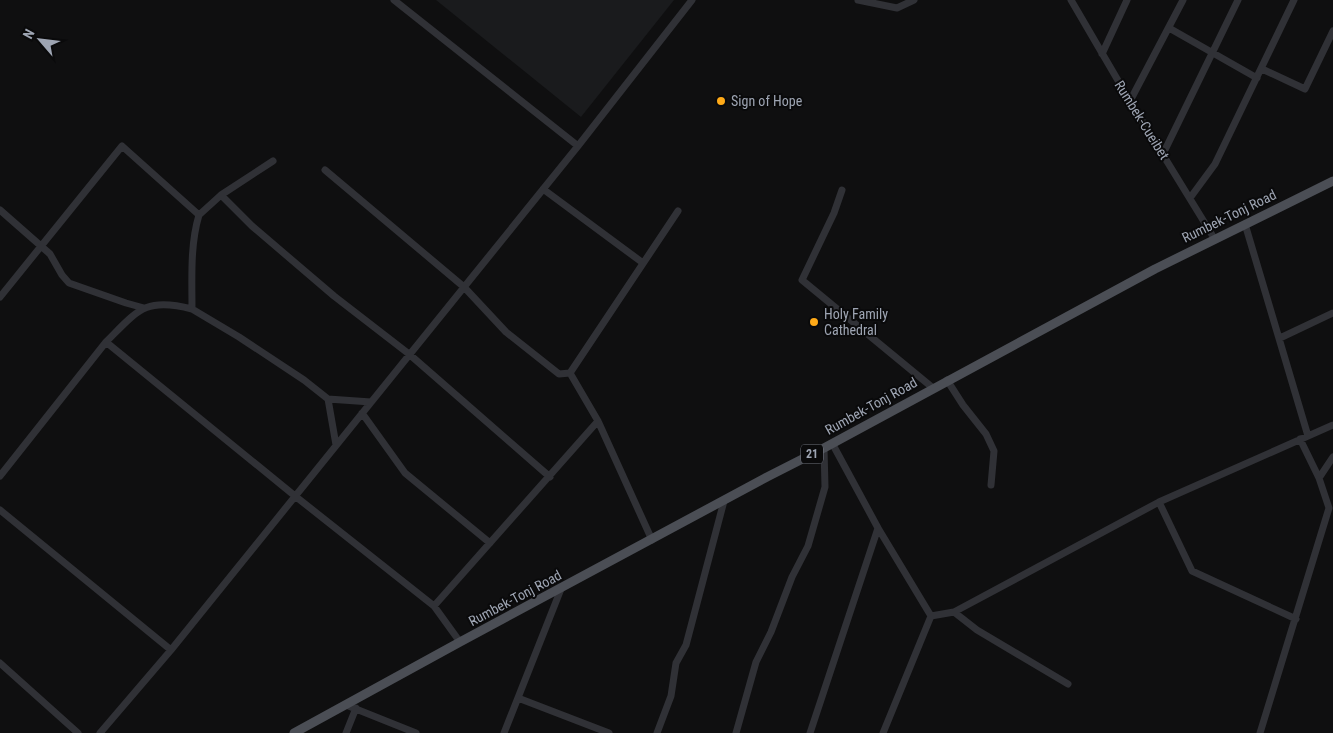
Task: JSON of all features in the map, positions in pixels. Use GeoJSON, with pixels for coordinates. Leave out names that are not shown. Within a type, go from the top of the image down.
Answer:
{"type":"FeatureCollection","features":[{"type":"Feature","properties":{"kind":"main road","name":"Rumbek-Tonj Road"},"geometry":{"type":"LineString","coordinates":[[294,733],[1214,238],[1333,181]]}},
{"type":"Feature","properties":{"kind":"street"},"geometry":{"type":"LineString","coordinates":[[394,0],[578,146]]}},
{"type":"Feature","properties":{"kind":"street"},"geometry":{"type":"LineString","coordinates":[[100,733],[170,650],[544,189],[692,0]]}},
{"type":"Feature","properties":{"kind":"street"},"geometry":{"type":"LineString","coordinates":[[858,0],[897,8],[914,0]]}},
{"type":"Feature","properties":{"kind":"street"},"geometry":{"type":"LineString","coordinates":[[1102,54],[1127,0]]}},
{"type":"Feature","properties":{"kind":"street"},"geometry":{"type":"LineString","coordinates":[[1130,101],[1183,0]]}},
{"type":"Feature","properties":{"kind":"street"},"geometry":{"type":"LineString","coordinates":[[1164,154],[1238,0]]}},
{"type":"Feature","properties":{"kind":"street"},"geometry":{"type":"LineString","coordinates":[[1190,198],[1215,164],[1294,0]]}},
{"type":"Feature","properties":{"kind":"street","name":"Rumbek-Cueibet"},"geometry":{"type":"LineString","coordinates":[[1073,1],[1102,54],[1214,238]]}},
{"type":"Feature","properties":{"kind":"street"},"geometry":{"type":"LineString","coordinates":[[1169,28],[1257,78]]}},
{"type":"Feature","properties":{"kind":"street"},"geometry":{"type":"LineString","coordinates":[[1262,69],[1305,89],[1333,30]]}},
{"type":"Feature","properties":{"kind":"street"},"geometry":{"type":"LineString","coordinates":[[0,297],[122,146],[199,215]]}},
{"type":"Feature","properties":{"kind":"street"},"geometry":{"type":"LineString","coordinates":[[192,309],[192,273],[196,225],[199,215],[221,195],[273,160]]}},
{"type":"Feature","properties":{"kind":"street"},"geometry":{"type":"LineString","coordinates":[[325,170],[464,287],[506,332],[559,374],[570,373]]}},
{"type":"Feature","properties":{"kind":"street"},"geometry":{"type":"LineString","coordinates":[[544,189],[643,263]]}},
{"type":"Feature","properties":{"kind":"street"},"geometry":{"type":"LineString","coordinates":[[842,190],[834,213],[802,280],[933,388]]}},
{"type":"Feature","properties":{"kind":"street"},"geometry":{"type":"LineString","coordinates":[[221,195],[252,226],[312,277],[409,354],[550,477]]}},
{"type":"Feature","properties":{"kind":"street"},"geometry":{"type":"LineString","coordinates":[[0,210],[50,254],[62,275],[69,282],[144,308],[170,304],[192,309],[239,337],[304,380],[328,399],[371,402]]}},
{"type":"Feature","properties":{"kind":"street"},"geometry":{"type":"LineString","coordinates":[[570,373],[678,211]]}},
{"type":"Feature","properties":{"kind":"street"},"geometry":{"type":"LineString","coordinates":[[1245,224],[1280,338],[1304,438],[1329,508],[1260,733]]}},
{"type":"Feature","properties":{"kind":"street"},"geometry":{"type":"LineString","coordinates":[[0,476],[106,342],[144,308]]}},
{"type":"Feature","properties":{"kind":"street"},"geometry":{"type":"LineString","coordinates":[[1280,338],[1333,313]]}},
{"type":"Feature","properties":{"kind":"street"},"geometry":{"type":"LineString","coordinates":[[106,342],[434,606],[460,642]]}},
{"type":"Feature","properties":{"kind":"street"},"geometry":{"type":"LineString","coordinates":[[570,373],[598,420],[652,540]]}},
{"type":"Feature","properties":{"kind":"street"},"geometry":{"type":"LineString","coordinates":[[947,380],[963,405],[986,434],[994,450],[991,486]]}},
{"type":"Feature","properties":{"kind":"street"},"geometry":{"type":"LineString","coordinates":[[328,399],[336,445]]}},
{"type":"Feature","properties":{"kind":"street"},"geometry":{"type":"LineString","coordinates":[[362,413],[405,473],[490,543]]}},
{"type":"Feature","properties":{"kind":"street"},"geometry":{"type":"LineString","coordinates":[[434,606],[550,477],[598,420]]}},
{"type":"Feature","properties":{"kind":"street"},"geometry":{"type":"LineString","coordinates":[[932,616],[954,612],[1159,502],[1333,425]]}},
{"type":"Feature","properties":{"kind":"street"},"geometry":{"type":"LineString","coordinates":[[828,445],[932,616]]}},
{"type":"Feature","properties":{"kind":"street"},"geometry":{"type":"LineString","coordinates":[[736,733],[756,662],[771,632],[792,577],[808,546],[825,487],[828,445]]}},
{"type":"Feature","properties":{"kind":"street"},"geometry":{"type":"LineString","coordinates":[[1319,478],[1333,456]]}},
{"type":"Feature","properties":{"kind":"street"},"geometry":{"type":"LineString","coordinates":[[657,733],[671,696],[676,663],[686,646],[724,501]]}},
{"type":"Feature","properties":{"kind":"street"},"geometry":{"type":"LineString","coordinates":[[1159,502],[1192,571],[1296,619]]}},
{"type":"Feature","properties":{"kind":"street"},"geometry":{"type":"LineString","coordinates":[[0,510],[170,650]]}},
{"type":"Feature","properties":{"kind":"street"},"geometry":{"type":"LineString","coordinates":[[810,733],[878,528]]}},
{"type":"Feature","properties":{"kind":"street"},"geometry":{"type":"LineString","coordinates":[[504,733],[561,589]]}},
{"type":"Feature","properties":{"kind":"street"},"geometry":{"type":"LineString","coordinates":[[954,612],[977,630],[1068,684]]}},
{"type":"Feature","properties":{"kind":"street"},"geometry":{"type":"LineString","coordinates":[[883,733],[932,616]]}},
{"type":"Feature","properties":{"kind":"street"},"geometry":{"type":"LineString","coordinates":[[0,663],[78,733]]}},
{"type":"Feature","properties":{"kind":"street"},"geometry":{"type":"LineString","coordinates":[[518,698],[590,730],[609,733]]}},
{"type":"Feature","properties":{"kind":"street"},"geometry":{"type":"LineString","coordinates":[[346,705],[416,733]]}},
{"type":"Feature","properties":{"kind":"street"},"geometry":{"type":"LineString","coordinates":[[346,733],[356,708]]}},
{"type":"Feature","properties":{"kind":"shaded area"},"geometry":{"type":"Polygon","coordinates":[[[436,0],[674,0],[581,117],[436,0]]]}},
{"type":"Feature","properties":{"kind":"place","name":"Sign of Hope"},"geometry":{"type":"Point","coordinates":[721,101]}},
{"type":"Feature","properties":{"kind":"place","name":"Holy Family Cathedral"},"geometry":{"type":"Point","coordinates":[814,322]}}]}
